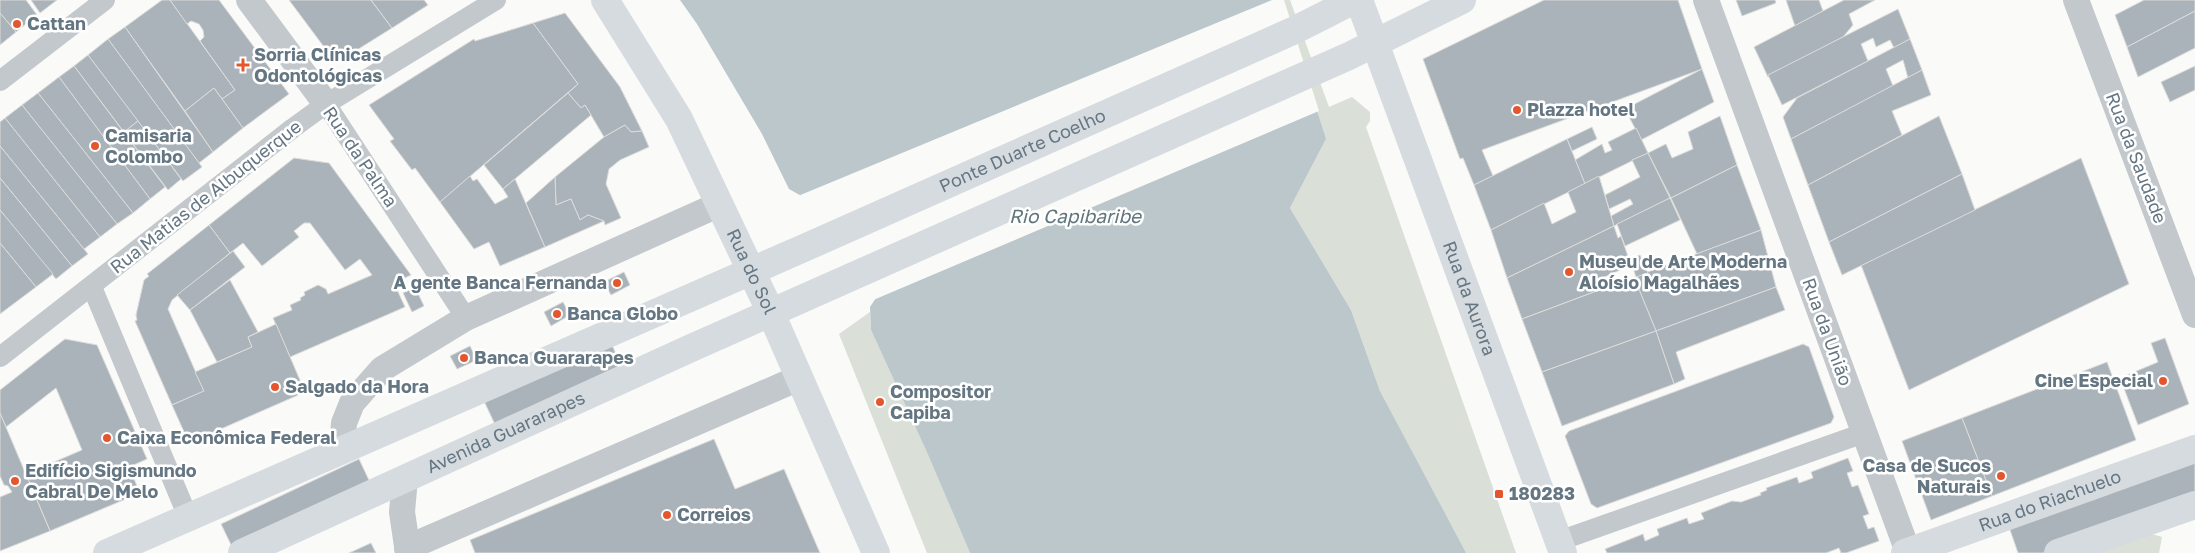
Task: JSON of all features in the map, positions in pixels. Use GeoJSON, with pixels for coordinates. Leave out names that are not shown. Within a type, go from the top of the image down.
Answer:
{"type":"FeatureCollection","features":[{"type":"Feature","properties":{"kind":"main road","name":"Rua do Sol"},"geometry":{"type":"LineString","coordinates":[[605,0],[679,119],[772,314],[876,553]]}},
{"type":"Feature","properties":{"kind":"main road","name":"Ponte Duarte Coelho"},"geometry":{"type":"LineString","coordinates":[[751,271],[1295,30],[1354,0]]}},
{"type":"Feature","properties":{"kind":"main road","name":"Rua da Aurora"},"geometry":{"type":"LineString","coordinates":[[1359,0],[1561,547]]}},
{"type":"Feature","properties":{"kind":"main road"},"geometry":{"type":"LineString","coordinates":[[772,314],[833,285],[1314,72],[1462,0]]}},
{"type":"Feature","properties":{"kind":"main road"},"geometry":{"type":"LineString","coordinates":[[107,553],[751,271]]}},
{"type":"Feature","properties":{"kind":"main road","name":"Avenida Guararapes"},"geometry":{"type":"LineString","coordinates":[[242,553],[772,314]]}},
{"type":"Feature","properties":{"kind":"main road","name":"Rua do Riachuelo"},"geometry":{"type":"LineString","coordinates":[[1906,552],[2195,449]]}},
{"type":"Feature","properties":{"kind":"main road"},"geometry":{"type":"LineString","coordinates":[[2058,553],[2195,505]]}},
{"type":"Feature","properties":{"kind":"street"},"geometry":{"type":"LineString","coordinates":[[0,81],[106,0]]}},
{"type":"Feature","properties":{"kind":"street","name":"Rua da Palma"},"geometry":{"type":"LineString","coordinates":[[249,0],[326,104],[466,318]]}},
{"type":"Feature","properties":{"kind":"street","name":"Rua Matias de Albuquerque"},"geometry":{"type":"LineString","coordinates":[[0,357],[92,287],[292,128],[326,104],[496,0]]}},
{"type":"Feature","properties":{"kind":"street","name":"Rua da União"},"geometry":{"type":"LineString","coordinates":[[1706,0],[1906,552]]}},
{"type":"Feature","properties":{"kind":"street","name":"Rua da Saudade"},"geometry":{"type":"LineString","coordinates":[[2076,0],[2195,315]]}},
{"type":"Feature","properties":{"kind":"street"},"geometry":{"type":"LineString","coordinates":[[342,449],[344,423],[352,403],[382,369],[466,318],[720,204]]}},
{"type":"Feature","properties":{"kind":"street"},"geometry":{"type":"LineString","coordinates":[[92,287],[188,517]]}},
{"type":"Feature","properties":{"kind":"street"},"geometry":{"type":"LineString","coordinates":[[405,478],[402,512],[408,550],[799,378]]}},
{"type":"Feature","properties":{"kind":"street"},"geometry":{"type":"LineString","coordinates":[[1561,547],[1864,433]]}},
{"type":"Feature","properties":{"kind":"shaded area"},"geometry":{"type":"Polygon","coordinates":[[[1242,0],[1290,0],[1329,107],[1352,97],[1370,112],[1370,121],[1366,127],[1516,553],[1465,553],[1380,391],[1351,310],[1290,208],[1326,139],[1242,0]]]}},
{"type":"Feature","properties":{"kind":"shaded area"},"geometry":{"type":"Polygon","coordinates":[[[870,312],[871,330],[924,445],[970,553],[927,553],[839,334],[870,312]]]}},
{"type":"Feature","properties":{"kind":"shaded area"},"geometry":{"type":"Polygon","coordinates":[[[2145,532],[2162,537],[2159,553],[2083,553],[2145,532]]]}},
{"type":"Feature","properties":{"kind":"water","name":"Rio Capibaribe"},"geometry":{"type":"Polygon","coordinates":[[[680,0],[1281,0],[1326,139],[1290,208],[1351,310],[1380,391],[1466,553],[970,553],[926,450],[871,330],[870,307],[876,298],[805,198],[789,189],[762,134],[697,24],[680,0]]]}},
{"type":"Feature","properties":{"kind":"pier"},"geometry":{"type":"Polygon","coordinates":[[[1272,0],[1284,0],[1319,111],[871,301],[873,299],[812,209],[798,196],[1272,0]]]}},
{"type":"Feature","properties":{"kind":"building","name":"Cattan"},"geometry":{"type":"Polygon","coordinates":[[[0,0],[26,0],[37,15],[16,32],[0,13],[0,0]]]}},
{"type":"Feature","properties":{"kind":"building"},"geometry":{"type":"Polygon","coordinates":[[[31,0],[57,0],[40,13],[31,0]]]}},
{"type":"Feature","properties":{"kind":"building"},"geometry":{"type":"Polygon","coordinates":[[[162,0],[170,0],[235,90],[222,99],[214,88],[185,111],[125,27],[162,0]]]}},
{"type":"Feature","properties":{"kind":"building","name":"Sorria Clínicas Odontológicas"},"geometry":{"type":"Polygon","coordinates":[[[170,0],[219,0],[289,94],[243,128],[222,99],[235,90],[200,41],[204,37],[203,30],[199,24],[191,21],[187,24],[170,0]]]}},
{"type":"Feature","properties":{"kind":"building"},"geometry":{"type":"Polygon","coordinates":[[[289,0],[371,0],[392,28],[336,63],[289,0]]]}},
{"type":"Feature","properties":{"kind":"building"},"geometry":{"type":"Polygon","coordinates":[[[371,0],[424,0],[428,5],[392,28],[371,0]]]}},
{"type":"Feature","properties":{"kind":"building","name":"Plazza hotel"},"geometry":{"type":"Polygon","coordinates":[[[1544,0],[1678,0],[1702,69],[1482,150],[1493,176],[1474,185],[1463,158],[1460,159],[1423,59],[1544,0]]]}},
{"type":"Feature","properties":{"kind":"building"},"geometry":{"type":"Polygon","coordinates":[[[1736,0],[1775,0],[1776,3],[1742,16],[1736,0]]]}},
{"type":"Feature","properties":{"kind":"building"},"geometry":{"type":"Polygon","coordinates":[[[1786,0],[1819,0],[1823,11],[1795,26],[1786,0]]]}},
{"type":"Feature","properties":{"kind":"building"},"geometry":{"type":"Polygon","coordinates":[[[1844,0],[1875,0],[1849,14],[1853,25],[1843,37],[1768,77],[1754,47],[1844,0]]]}},
{"type":"Feature","properties":{"kind":"building"},"geometry":{"type":"Polygon","coordinates":[[[2144,0],[2195,0],[2195,11],[2127,47],[2115,15],[2144,0]]]}},
{"type":"Feature","properties":{"kind":"building"},"geometry":{"type":"Polygon","coordinates":[[[1898,9],[1910,39],[1894,48],[1890,40],[1876,47],[1873,38],[1861,44],[1868,61],[1782,105],[1768,75],[1898,9]]]}},
{"type":"Feature","properties":{"kind":"building"},"geometry":{"type":"Polygon","coordinates":[[[2195,11],[2195,48],[2138,77],[2127,47],[2195,11]]]}},
{"type":"Feature","properties":{"kind":"building"},"geometry":{"type":"Polygon","coordinates":[[[0,13],[16,32],[0,45],[0,13]]]}},
{"type":"Feature","properties":{"kind":"building"},"geometry":{"type":"Polygon","coordinates":[[[565,13],[620,87],[642,131],[631,132],[625,125],[604,137],[585,105],[581,108],[568,93],[578,84],[533,23],[565,13]]]}},
{"type":"Feature","properties":{"kind":"building"},"geometry":{"type":"Polygon","coordinates":[[[533,23],[578,84],[440,202],[415,168],[412,170],[390,141],[394,139],[369,105],[474,39],[475,41],[533,23]]]}},
{"type":"Feature","properties":{"kind":"building"},"geometry":{"type":"Polygon","coordinates":[[[125,27],[213,152],[199,163],[108,39],[125,27]]]}},
{"type":"Feature","properties":{"kind":"building"},"geometry":{"type":"Polygon","coordinates":[[[108,39],[202,167],[183,181],[88,55],[108,39]]]}},
{"type":"Feature","properties":{"kind":"building"},"geometry":{"type":"Polygon","coordinates":[[[1910,39],[1922,70],[1908,78],[1903,60],[1886,69],[1893,86],[1791,139],[1783,117],[1797,98],[1910,39]]]}},
{"type":"Feature","properties":{"kind":"building"},"geometry":{"type":"Polygon","coordinates":[[[88,55],[138,121],[124,132],[74,66],[88,55]]]}},
{"type":"Feature","properties":{"kind":"building"},"geometry":{"type":"Polygon","coordinates":[[[74,66],[165,187],[150,199],[59,77],[74,66]]]}},
{"type":"Feature","properties":{"kind":"building"},"geometry":{"type":"Polygon","coordinates":[[[2195,66],[2195,90],[2170,102],[2161,82],[2195,66]]]}},
{"type":"Feature","properties":{"kind":"building"},"geometry":{"type":"Polygon","coordinates":[[[1702,69],[1714,102],[1641,140],[1625,109],[1702,69]]]}},
{"type":"Feature","properties":{"kind":"building"},"geometry":{"type":"Polygon","coordinates":[[[1922,70],[1931,95],[1892,111],[1902,135],[1808,185],[1791,139],[1922,70]]]}},
{"type":"Feature","properties":{"kind":"building","name":"Camisaria Colombo"},"geometry":{"type":"Polygon","coordinates":[[[59,77],[150,199],[133,213],[38,93],[59,77]]]}},
{"type":"Feature","properties":{"kind":"building"},"geometry":{"type":"Polygon","coordinates":[[[214,88],[243,128],[213,152],[185,111],[214,88]]]}},
{"type":"Feature","properties":{"kind":"building"},"geometry":{"type":"Polygon","coordinates":[[[38,93],[133,213],[117,224],[22,105],[38,93]]]}},
{"type":"Feature","properties":{"kind":"building"},"geometry":{"type":"Polygon","coordinates":[[[568,93],[581,108],[585,105],[591,115],[503,189],[484,165],[568,93]]]}},
{"type":"Feature","properties":{"kind":"building"},"geometry":{"type":"Polygon","coordinates":[[[22,105],[117,224],[100,237],[5,118],[22,105]]]}},
{"type":"Feature","properties":{"kind":"building"},"geometry":{"type":"Polygon","coordinates":[[[1720,116],[1737,165],[1671,198],[1648,153],[1666,144],[1672,158],[1693,149],[1688,132],[1720,116]]]}},
{"type":"Feature","properties":{"kind":"building"},"geometry":{"type":"Polygon","coordinates":[[[1939,116],[1962,174],[1829,242],[1808,185],[1939,116]]]}},
{"type":"Feature","properties":{"kind":"building"},"geometry":{"type":"Polygon","coordinates":[[[5,118],[100,237],[84,249],[0,146],[0,122],[5,118]]]}},
{"type":"Feature","properties":{"kind":"building"},"geometry":{"type":"Polygon","coordinates":[[[138,121],[181,179],[168,190],[124,132],[138,121]]]}},
{"type":"Feature","properties":{"kind":"building"},"geometry":{"type":"Polygon","coordinates":[[[625,125],[631,132],[642,131],[649,147],[620,160],[609,169],[606,184],[621,218],[605,225],[604,221],[588,215],[580,220],[571,199],[556,205],[555,177],[604,137],[625,125]]]}},
{"type":"Feature","properties":{"kind":"building"},"geometry":{"type":"Polygon","coordinates":[[[1592,127],[1597,139],[1572,151],[1567,139],[1592,127]]]}},
{"type":"Feature","properties":{"kind":"building"},"geometry":{"type":"Polygon","coordinates":[[[1636,128],[1648,153],[1585,184],[1575,160],[1602,144],[1605,153],[1612,150],[1608,142],[1636,128]]]}},
{"type":"Feature","properties":{"kind":"building"},"geometry":{"type":"Polygon","coordinates":[[[1567,139],[1585,184],[1491,230],[1474,185],[1567,139]]]}},
{"type":"Feature","properties":{"kind":"building"},"geometry":{"type":"Polygon","coordinates":[[[0,146],[88,254],[72,266],[0,178],[0,146]]]}},
{"type":"Feature","properties":{"kind":"building"},"geometry":{"type":"Polygon","coordinates":[[[1648,153],[1670,198],[1614,226],[1611,216],[1633,204],[1630,199],[1609,209],[1605,195],[1640,177],[1632,160],[1648,153]]]}},
{"type":"Feature","properties":{"kind":"building"},"geometry":{"type":"Polygon","coordinates":[[[294,158],[329,163],[411,275],[394,283],[405,307],[290,357],[273,318],[292,310],[290,305],[301,300],[300,298],[305,295],[304,292],[318,285],[326,289],[328,294],[372,275],[360,259],[345,270],[310,223],[304,223],[294,231],[299,237],[262,266],[243,243],[230,253],[209,225],[294,158]]]}},
{"type":"Feature","properties":{"kind":"building"},"geometry":{"type":"Polygon","coordinates":[[[2081,158],[2129,284],[1909,390],[1861,265],[2081,158]]]}},
{"type":"Feature","properties":{"kind":"building"},"geometry":{"type":"Polygon","coordinates":[[[1737,165],[1761,230],[1697,254],[1671,198],[1737,165]]]}},
{"type":"Feature","properties":{"kind":"building"},"geometry":{"type":"Polygon","coordinates":[[[1962,174],[1975,210],[1842,275],[1829,242],[1962,174]]]}},
{"type":"Feature","properties":{"kind":"building"},"geometry":{"type":"Polygon","coordinates":[[[470,176],[473,181],[477,179],[495,204],[508,197],[503,189],[515,179],[545,247],[500,266],[489,242],[474,249],[440,202],[470,176]]]}},
{"type":"Feature","properties":{"kind":"building"},"geometry":{"type":"Polygon","coordinates":[[[1599,176],[1614,226],[1507,278],[1491,230],[1544,203],[1552,224],[1576,212],[1568,192],[1599,176]]]}},
{"type":"Feature","properties":{"kind":"building"},"geometry":{"type":"Polygon","coordinates":[[[555,177],[556,205],[571,199],[580,220],[588,215],[604,221],[545,247],[526,203],[555,177]]]}},
{"type":"Feature","properties":{"kind":"building"},"geometry":{"type":"Polygon","coordinates":[[[0,178],[72,266],[56,279],[0,210],[0,178]]]}},
{"type":"Feature","properties":{"kind":"building"},"geometry":{"type":"Polygon","coordinates":[[[1670,198],[1680,220],[1625,246],[1617,224],[1670,198]]]}},
{"type":"Feature","properties":{"kind":"building"},"geometry":{"type":"Polygon","coordinates":[[[0,210],[53,274],[36,287],[0,243],[0,210]]]}},
{"type":"Feature","properties":{"kind":"building"},"geometry":{"type":"Polygon","coordinates":[[[209,225],[230,253],[172,300],[168,309],[204,391],[172,405],[135,321],[137,320],[136,315],[144,280],[149,276],[147,274],[209,225]]]}},
{"type":"Feature","properties":{"kind":"building","name":"Museu de Arte Moderna Aloísio Magalhães"},"geometry":{"type":"Polygon","coordinates":[[[1614,226],[1618,238],[1621,236],[1631,265],[1598,280],[1602,289],[1522,319],[1507,278],[1614,226]]]}},
{"type":"Feature","properties":{"kind":"building"},"geometry":{"type":"Polygon","coordinates":[[[1761,230],[1776,287],[1656,331],[1634,277],[1761,230]]]}},
{"type":"Feature","properties":{"kind":"building"},"geometry":{"type":"Polygon","coordinates":[[[0,243],[36,287],[0,314],[0,243]]]}},
{"type":"Feature","properties":{"kind":"building"},"geometry":{"type":"Polygon","coordinates":[[[233,251],[245,267],[190,310],[177,295],[233,251]]]}},
{"type":"Feature","properties":{"kind":"building"},"geometry":{"type":"Polygon","coordinates":[[[1640,255],[1648,273],[1636,277],[1630,259],[1640,255]]]}},
{"type":"Feature","properties":{"kind":"building","name":"A gente Banca Fernanda"},"geometry":{"type":"Polygon","coordinates":[[[624,272],[630,285],[611,295],[604,282],[624,272]]]}},
{"type":"Feature","properties":{"kind":"building"},"geometry":{"type":"Polygon","coordinates":[[[1634,277],[1656,331],[1542,372],[1522,319],[1634,277]]]}},
{"type":"Feature","properties":{"kind":"building"},"geometry":{"type":"Polygon","coordinates":[[[230,280],[258,332],[248,337],[252,347],[217,362],[190,310],[230,280]]]}},
{"type":"Feature","properties":{"kind":"building"},"geometry":{"type":"Polygon","coordinates":[[[415,287],[424,306],[412,312],[403,293],[415,287]]]}},
{"type":"Feature","properties":{"kind":"building"},"geometry":{"type":"Polygon","coordinates":[[[1776,287],[1785,310],[1676,352],[1685,379],[1674,384],[1656,331],[1776,287]]]}},
{"type":"Feature","properties":{"kind":"building","name":"Banca Globo"},"geometry":{"type":"Polygon","coordinates":[[[563,302],[570,315],[551,326],[544,312],[563,302]]]}},
{"type":"Feature","properties":{"kind":"building"},"geometry":{"type":"Polygon","coordinates":[[[276,324],[305,392],[189,443],[172,405],[204,391],[195,372],[252,347],[248,337],[276,324]]]}},
{"type":"Feature","properties":{"kind":"building"},"geometry":{"type":"Polygon","coordinates":[[[1656,331],[1674,384],[1562,426],[1542,372],[1656,331]]]}},
{"type":"Feature","properties":{"kind":"building"},"geometry":{"type":"Polygon","coordinates":[[[2165,338],[2189,404],[2138,425],[2120,378],[2158,362],[2151,343],[2165,338]]]}},
{"type":"Feature","properties":{"kind":"building","name":"Caixa Econômica Federal"},"geometry":{"type":"Polygon","coordinates":[[[65,339],[97,345],[147,459],[129,467],[140,493],[50,531],[26,474],[82,450],[56,388],[6,427],[0,413],[0,390],[65,339]]]}},
{"type":"Feature","properties":{"kind":"building"},"geometry":{"type":"Polygon","coordinates":[[[610,341],[626,375],[499,433],[483,399],[610,341]]]}},
{"type":"Feature","properties":{"kind":"building"},"geometry":{"type":"Polygon","coordinates":[[[1803,344],[1809,347],[1834,417],[1831,423],[1597,508],[1591,504],[1565,436],[1569,431],[1803,344]]]}},
{"type":"Feature","properties":{"kind":"building","name":"Banca Guararapes"},"geometry":{"type":"Polygon","coordinates":[[[470,346],[477,360],[457,369],[450,356],[470,346]]]}},
{"type":"Feature","properties":{"kind":"building"},"geometry":{"type":"Polygon","coordinates":[[[2107,362],[2136,440],[1992,496],[1962,418],[2107,362]]]}},
{"type":"Feature","properties":{"kind":"building","name":"Edifício Sigismundo Cabral De Melo"},"geometry":{"type":"Polygon","coordinates":[[[0,413],[50,531],[0,551],[0,497],[12,492],[8,486],[4,485],[0,476],[0,413]]]}},
{"type":"Feature","properties":{"kind":"building"},"geometry":{"type":"Polygon","coordinates":[[[1962,418],[1992,496],[1931,520],[1902,441],[1962,418]]]}},
{"type":"Feature","properties":{"kind":"building","name":"Correios"},"geometry":{"type":"Polygon","coordinates":[[[714,439],[735,489],[784,469],[820,553],[475,553],[470,540],[714,439]]]}},
{"type":"Feature","properties":{"kind":"building"},"geometry":{"type":"Polygon","coordinates":[[[2195,456],[2195,499],[2043,553],[2018,553],[2008,524],[2195,456]]]}},
{"type":"Feature","properties":{"kind":"building"},"geometry":{"type":"Polygon","coordinates":[[[1848,458],[1853,471],[1847,473],[1852,487],[1858,485],[1869,514],[1863,516],[1868,529],[1874,527],[1879,541],[1846,553],[1841,553],[1839,548],[1826,553],[1607,553],[1605,549],[1643,534],[1645,541],[1659,535],[1657,529],[1687,518],[1689,524],[1704,519],[1701,513],[1732,501],[1741,502],[1761,495],[1760,493],[1767,490],[1766,488],[1797,477],[1799,483],[1813,478],[1811,472],[1848,458]]]}},
{"type":"Feature","properties":{"kind":"building"},"geometry":{"type":"Polygon","coordinates":[[[359,459],[375,493],[235,553],[221,524],[359,459]]]}},
{"type":"Feature","properties":{"kind":"building"},"geometry":{"type":"Polygon","coordinates":[[[371,543],[376,553],[349,553],[371,543]]]}},
{"type":"Feature","properties":{"kind":"place","name":"Cattan"},"geometry":{"type":"Point","coordinates":[17,24]}},
{"type":"Feature","properties":{"kind":"place","name":"Sorria Clínicas Odontológicas"},"geometry":{"type":"Point","coordinates":[243,65]}},
{"type":"Feature","properties":{"kind":"place","name":"Plazza hotel"},"geometry":{"type":"Point","coordinates":[1517,110]}},
{"type":"Feature","properties":{"kind":"place","name":"Camisaria Colombo"},"geometry":{"type":"Point","coordinates":[95,146]}},
{"type":"Feature","properties":{"kind":"place","name":"Museu de Arte Moderna Aloísio Magalhães"},"geometry":{"type":"Point","coordinates":[1569,272]}},
{"type":"Feature","properties":{"kind":"place","name":"A gente Banca Fernanda"},"geometry":{"type":"Point","coordinates":[617,283]}},
{"type":"Feature","properties":{"kind":"place","name":"Banca Globo"},"geometry":{"type":"Point","coordinates":[557,314]}},
{"type":"Feature","properties":{"kind":"place","name":"Banca Guararapes"},"geometry":{"type":"Point","coordinates":[464,358]}},
{"type":"Feature","properties":{"kind":"place","name":"Cine Especial"},"geometry":{"type":"Point","coordinates":[2163,381]}},
{"type":"Feature","properties":{"kind":"place","name":"Salgado da Hora"},"geometry":{"type":"Point","coordinates":[275,387]}},
{"type":"Feature","properties":{"kind":"place","name":"Compositor Capiba"},"geometry":{"type":"Point","coordinates":[880,402]}},
{"type":"Feature","properties":{"kind":"place","name":"Caixa Econômica Federal"},"geometry":{"type":"Point","coordinates":[107,438]}},
{"type":"Feature","properties":{"kind":"place","name":"Casa de Sucos Naturais"},"geometry":{"type":"Point","coordinates":[2001,476]}},
{"type":"Feature","properties":{"kind":"place","name":"Edifício Sigismundo Cabral De Melo"},"geometry":{"type":"Point","coordinates":[15,481]}},
{"type":"Feature","properties":{"kind":"place","name":"180283"},"geometry":{"type":"Point","coordinates":[1499,494]}},
{"type":"Feature","properties":{"kind":"place","name":"Correios"},"geometry":{"type":"Point","coordinates":[667,515]}}]}
